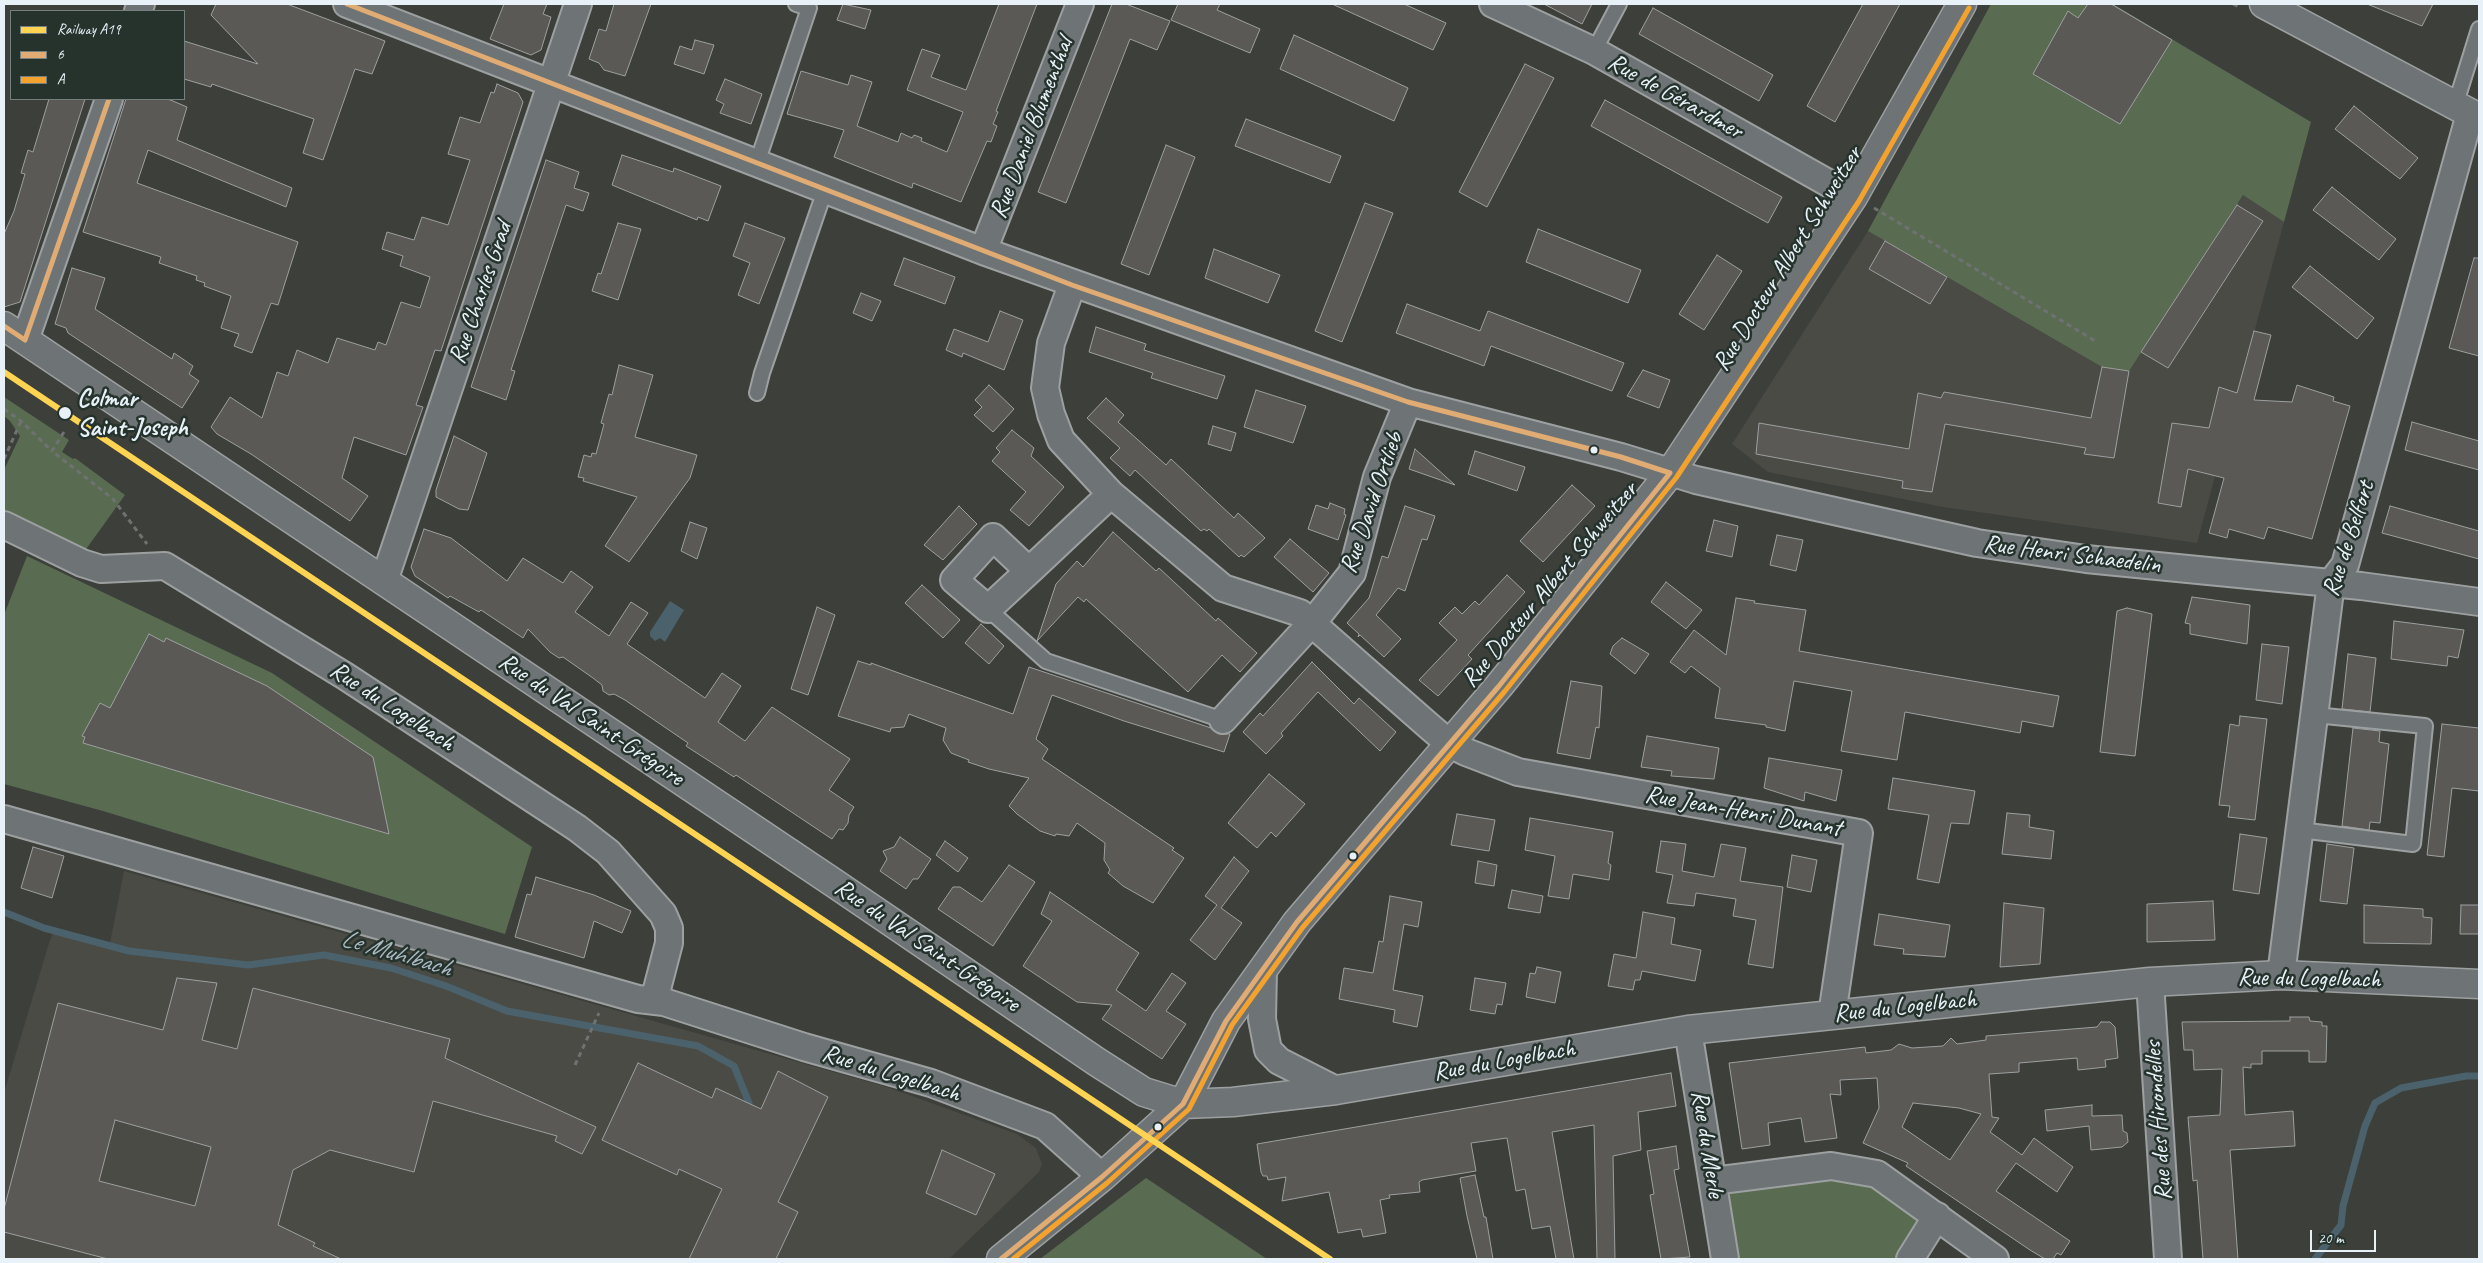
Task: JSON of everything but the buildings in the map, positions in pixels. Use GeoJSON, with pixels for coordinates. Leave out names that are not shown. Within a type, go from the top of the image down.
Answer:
{"type":"FeatureCollection","features":[{"type":"Feature","properties":{"kind":"street","name":"Rue Henri Schaedelin"},"geometry":{"type":"LineString","coordinates":[[347,4],[1072,285],[1408,402],[1628,459],[1670,473],[1724,487],[1977,543],[2086,559],[2331,583],[2479,602]]}},
{"type":"Feature","properties":{"kind":"street","name":"Rue Charles Grad"},"geometry":{"type":"LineString","coordinates":[[384,581],[578,4]]}},
{"type":"Feature","properties":{"kind":"street","name":"Rue Daniel Blumenthal"},"geometry":{"type":"LineString","coordinates":[[984,251],[1080,4]]}},
{"type":"Feature","properties":{"kind":"street","name":"Rue de Gérardmer"},"geometry":{"type":"LineString","coordinates":[[1493,4],[1594,51],[1853,198]]}},
{"type":"Feature","properties":{"kind":"street","name":"Rue Docteur Albert Schweitzer"},"geometry":{"type":"LineString","coordinates":[[1183,1104],[1226,1021],[1297,922],[1499,686],[1670,473],[1853,198],[1962,4]]}},
{"type":"Feature","properties":{"kind":"street"},"geometry":{"type":"LineString","coordinates":[[2264,4],[2468,113]]}},
{"type":"Feature","properties":{"kind":"street"},"geometry":{"type":"LineString","coordinates":[[14,333],[109,100]]}},
{"type":"Feature","properties":{"kind":"street","name":"Rue de Belfort"},"geometry":{"type":"LineString","coordinates":[[2281,975],[2331,583],[2345,565],[2468,113]]}},
{"type":"Feature","properties":{"kind":"street"},"geometry":{"type":"LineString","coordinates":[[1072,285],[1051,343],[1045,388],[1061,440],[1111,494],[1224,588],[1300,614],[1450,744]]}},
{"type":"Feature","properties":{"kind":"street","name":"Rue du Val Saint-Grégoire"},"geometry":{"type":"LineString","coordinates":[[14,333],[1097,1062],[1144,1092],[1183,1104]]}},
{"type":"Feature","properties":{"kind":"street","name":"Rue David Ortlieb"},"geometry":{"type":"LineString","coordinates":[[1223,720],[1311,623],[1352,574],[1377,477],[1408,402]]}},
{"type":"Feature","properties":{"kind":"street"},"geometry":{"type":"LineString","coordinates":[[1029,571],[993,537],[954,580],[988,609],[1029,571],[1111,494]]}},
{"type":"Feature","properties":{"kind":"street"},"geometry":{"type":"LineString","coordinates":[[4,525],[82,564],[101,569],[165,566]]}},
{"type":"Feature","properties":{"kind":"street","name":"Rue du Logelbach"},"geometry":{"type":"LineString","coordinates":[[165,566],[345,676],[578,828],[608,852],[663,914],[669,928],[669,943],[656,993],[664,1002]]}},
{"type":"Feature","properties":{"kind":"street","name":"Rue Jean-Henri Dunant"},"geometry":{"type":"LineString","coordinates":[[1450,744],[1518,772],[1859,833],[1832,1015]]}},
{"type":"Feature","properties":{"kind":"street","name":"Rue du Logelbach"},"geometry":{"type":"LineString","coordinates":[[4,819],[638,999],[664,1002],[804,1047],[931,1084],[1045,1126],[1102,1176]]}},
{"type":"Feature","properties":{"kind":"street"},"geometry":{"type":"LineString","coordinates":[[1263,970],[1262,1019],[1268,1050],[1279,1061],[1336,1090]]}},
{"type":"Feature","properties":{"kind":"street","name":"Rue du Logelbach"},"geometry":{"type":"LineString","coordinates":[[1183,1104],[1233,1102],[1336,1090],[1688,1030],[2150,982],[2281,975],[2479,984]]}},
{"type":"Feature","properties":{"kind":"street","name":"Rue des Hirondelles"},"geometry":{"type":"LineString","coordinates":[[2150,982],[2168,1259]]}},
{"type":"Feature","properties":{"kind":"street","name":"Rue du Merle"},"geometry":{"type":"LineString","coordinates":[[1688,1030],[1725,1259]]}},
{"type":"Feature","properties":{"kind":"street"},"geometry":{"type":"LineString","coordinates":[[1001,1259],[1102,1176],[1183,1104]]}},
{"type":"Feature","properties":{"kind":"street"},"geometry":{"type":"LineString","coordinates":[[1713,1181],[1831,1166],[1877,1174],[1995,1259]]}},
{"type":"Feature","properties":{"kind":"street"},"geometry":{"type":"LineString","coordinates":[[1910,1259],[1937,1216]]}},
{"type":"Feature","properties":{"kind":"lane"},"geometry":{"type":"LineString","coordinates":[[758,163],[809,8],[796,4]]}},
{"type":"Feature","properties":{"kind":"lane"},"geometry":{"type":"LineString","coordinates":[[1594,51],[1619,4]]}},
{"type":"Feature","properties":{"kind":"lane"},"geometry":{"type":"LineString","coordinates":[[2468,113],[2479,29]]}},
{"type":"Feature","properties":{"kind":"lane"},"geometry":{"type":"LineString","coordinates":[[757,393],[762,373],[825,190]]}},
{"type":"Feature","properties":{"kind":"lane"},"geometry":{"type":"LineString","coordinates":[[988,609],[1046,661],[1223,720]]}},
{"type":"Feature","properties":{"kind":"lane"},"geometry":{"type":"LineString","coordinates":[[2300,830],[2413,844],[2425,726],[2315,715]]}},
{"type":"Feature","properties":{"kind":"path"},"geometry":{"type":"LineString","coordinates":[[1853,198],[2097,342]]}},
{"type":"Feature","properties":{"kind":"path"},"geometry":{"type":"LineString","coordinates":[[4,410],[113,499],[165,566]]}},
{"type":"Feature","properties":{"kind":"path"},"geometry":{"type":"LineString","coordinates":[[4,459],[21,422]]}},
{"type":"Feature","properties":{"kind":"path"},"geometry":{"type":"LineString","coordinates":[[52,451],[64,432]]}},
{"type":"Feature","properties":{"kind":"path"},"geometry":{"type":"LineString","coordinates":[[575,1065],[601,1008]]}},
{"type":"Feature","properties":{"kind":"shaded area"},"geometry":{"type":"Polygon","coordinates":[[[2243,195],[2284,222],[2197,543],[1943,507],[1768,472],[1732,444],[1868,231],[2102,367],[2128,371],[2243,195]]]}},
{"type":"Feature","properties":{"kind":"shaded area"},"geometry":{"type":"Polygon","coordinates":[[[124,871],[890,1088],[1017,1134],[1036,1148],[1042,1164],[1039,1172],[949,1259],[4,1259],[4,1093],[49,943],[55,928],[110,943],[124,871]]]}},
{"type":"Feature","properties":{"kind":"green space"},"geometry":{"type":"Polygon","coordinates":[[[1991,4],[2113,4],[2311,122],[2284,222],[2243,195],[2129,371],[2102,367],[1868,231],[1991,4]]]}},
{"type":"Feature","properties":{"kind":"green space"},"geometry":{"type":"Polygon","coordinates":[[[4,397],[69,440],[62,452],[73,459],[75,458],[125,495],[84,552],[4,511],[4,470],[20,436],[10,421],[4,416],[4,397]]]}},
{"type":"Feature","properties":{"kind":"green space"},"geometry":{"type":"Polygon","coordinates":[[[27,556],[272,673],[532,847],[505,934],[103,811],[4,784],[4,615],[27,556]]]}},
{"type":"Feature","properties":{"kind":"green space"},"geometry":{"type":"Polygon","coordinates":[[[1825,1176],[1875,1185],[1917,1216],[1918,1229],[1897,1259],[1739,1259],[1729,1200],[1730,1193],[1738,1186],[1825,1176]]]}},
{"type":"Feature","properties":{"kind":"green space"},"geometry":{"type":"Polygon","coordinates":[[[1146,1178],[1267,1259],[1040,1259],[1146,1178]]]}},
{"type":"Feature","properties":{"kind":"water"},"geometry":{"type":"Polygon","coordinates":[[[670,601],[684,610],[665,642],[660,638],[655,641],[650,636],[650,632],[670,601]]]}},
{"type":"Feature","properties":{"kind":"waterway","name":"Le Muhlbach"},"geometry":{"type":"LineString","coordinates":[[4,912],[44,928],[129,951],[248,965],[324,955],[391,968],[446,986],[507,1011],[698,1046],[734,1066],[749,1103]]}},
{"type":"Feature","properties":{"kind":"waterway","name":"Le Muhlbach"},"geometry":{"type":"LineString","coordinates":[[2315,1259],[2341,1225],[2343,1206],[2365,1126],[2375,1103],[2401,1088],[2466,1076],[2479,1076]]}},
{"type":"Feature","properties":{"kind":"rail line","name":"A19"},"geometry":{"type":"LineString","coordinates":[[4,372],[1330,1259]]}},
{"type":"Feature","properties":{"kind":"transit line","name":"6"},"geometry":{"type":"LineString","coordinates":[[347,4],[1072,285],[1408,402],[1621,457],[1670,473],[1499,686],[1297,922],[1226,1021],[1183,1104],[1102,1177],[1001,1259]]}},
{"type":"Feature","properties":{"kind":"transit line","name":"A"},"geometry":{"type":"LineString","coordinates":[[1013,1259],[1107,1183],[1189,1109],[1232,1025],[1303,927],[1505,691],[1676,478],[1859,201],[1969,8]]}},
{"type":"Feature","properties":{"kind":"transit line","name":"6"},"geometry":{"type":"LineString","coordinates":[[4,326],[25,340],[109,100]]}},
{"type":"Feature","properties":{"kind":"place","name":"Colmar Saint-Joseph"},"geometry":{"type":"Point","coordinates":[65,413]}}]}
